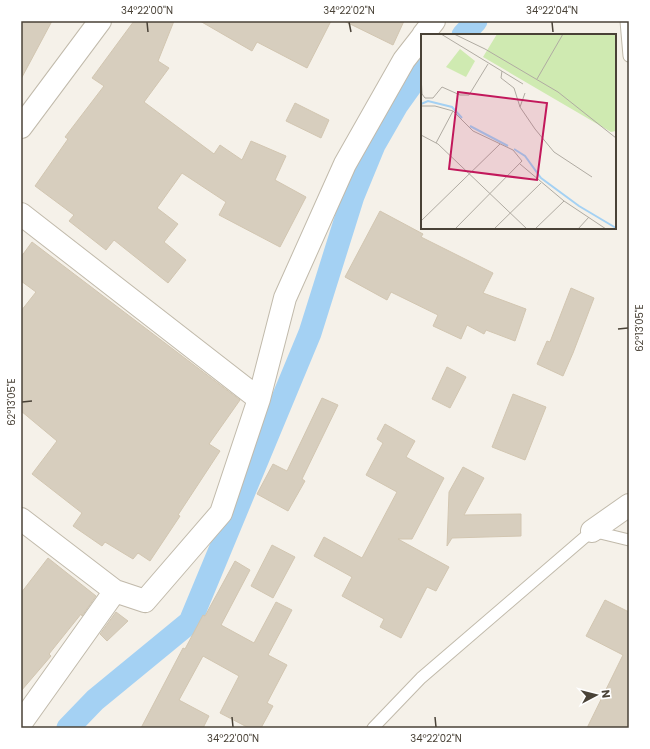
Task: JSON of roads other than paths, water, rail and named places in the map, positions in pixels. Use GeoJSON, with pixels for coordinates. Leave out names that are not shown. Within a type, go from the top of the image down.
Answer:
{"type":"FeatureCollection","features":[{"type":"Feature","properties":{"kind":"street"},"geometry":{"type":"LineString","coordinates":[[21,127],[100,21]]}},
{"type":"Feature","properties":{"kind":"street"},"geometry":{"type":"LineString","coordinates":[[424,34],[434,21]]}},
{"type":"Feature","properties":{"kind":"street"},"geometry":{"type":"LineString","coordinates":[[21,519],[114,591],[145,601],[221,513],[259,399],[285,298],[338,178],[404,60],[421,39]]}},
{"type":"Feature","properties":{"kind":"street"},"geometry":{"type":"LineString","coordinates":[[21,214],[259,399]]}},
{"type":"Feature","properties":{"kind":"street"},"geometry":{"type":"LineString","coordinates":[[592,531],[629,505]]}},
{"type":"Feature","properties":{"kind":"street"},"geometry":{"type":"LineString","coordinates":[[21,723],[114,591]]}},
{"type":"Feature","properties":{"kind":"lane"},"geometry":{"type":"LineString","coordinates":[[626,21],[629,56]]}},
{"type":"Feature","properties":{"kind":"lane"},"geometry":{"type":"LineString","coordinates":[[373,728],[421,678],[592,531],[629,540]]}},
{"type":"Feature","properties":{"kind":"waterway"},"geometry":{"type":"LineString","coordinates":[[464,34],[476,21]]}},
{"type":"Feature","properties":{"kind":"waterway"},"geometry":{"type":"LineString","coordinates":[[68,728],[95,700],[190,622],[310,333],[353,196],[374,145],[397,105],[421,71]]}}]}
